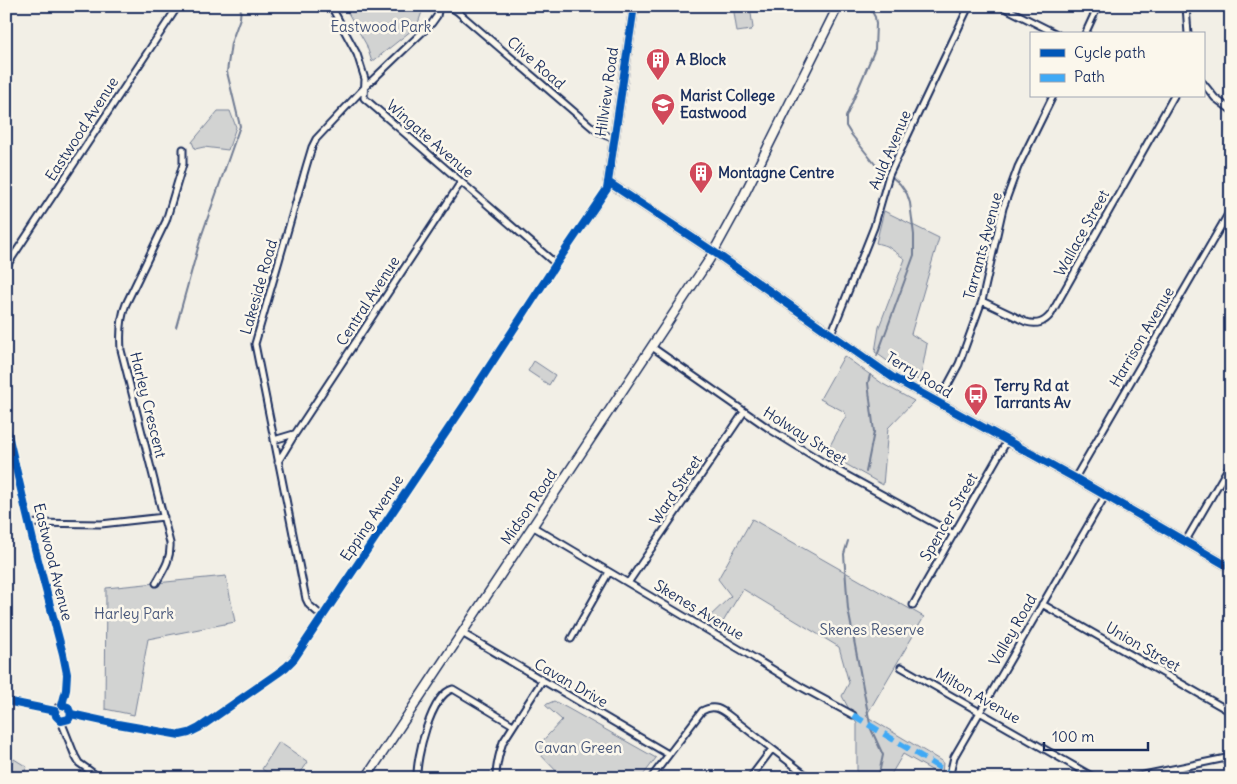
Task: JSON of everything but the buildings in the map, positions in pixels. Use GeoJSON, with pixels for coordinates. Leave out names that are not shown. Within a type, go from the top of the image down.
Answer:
{"type":"FeatureCollection","features":[{"type":"Feature","properties":{"kind":"street","name":"Eastwood Avenue"},"geometry":{"type":"LineString","coordinates":[[6,266],[178,6]]}},
{"type":"Feature","properties":{"kind":"street","name":"Wingate Avenue"},"geometry":{"type":"LineString","coordinates":[[331,6],[357,54],[365,79],[364,98],[556,264]]}},
{"type":"Feature","properties":{"kind":"street","name":"Lakeside Road"},"geometry":{"type":"LineString","coordinates":[[322,617],[309,606],[306,599],[255,344],[312,146],[316,138],[364,88],[432,23],[437,16],[440,6]]}},
{"type":"Feature","properties":{"kind":"street","name":"Clive Road"},"geometry":{"type":"LineString","coordinates":[[440,6],[452,8],[458,12],[593,128],[615,139]]}},
{"type":"Feature","properties":{"kind":"street","name":"Hillview Road"},"geometry":{"type":"LineString","coordinates":[[608,182],[633,6]]}},
{"type":"Feature","properties":{"kind":"street","name":"Midson Road"},"geometry":{"type":"LineString","coordinates":[[366,778],[714,252],[838,6]]}},
{"type":"Feature","properties":{"kind":"street","name":"Auld Avenue"},"geometry":{"type":"LineString","coordinates":[[830,334],[874,226],[889,175],[969,6]]}},
{"type":"Feature","properties":{"kind":"street"},"geometry":{"type":"LineString","coordinates":[[1001,6],[1053,32]]}},
{"type":"Feature","properties":{"kind":"street"},"geometry":{"type":"LineString","coordinates":[[1086,32],[1098,6]]}},
{"type":"Feature","properties":{"kind":"street"},"geometry":{"type":"LineString","coordinates":[[1186,6],[1188,32]]}},
{"type":"Feature","properties":{"kind":"street"},"geometry":{"type":"LineString","coordinates":[[1204,84],[1215,98],[1231,110]]}},
{"type":"Feature","properties":{"kind":"street","name":"Tarrants Avenue"},"geometry":{"type":"LineString","coordinates":[[938,403],[959,364],[982,301],[1003,208],[1018,167],[1052,98]]}},
{"type":"Feature","properties":{"kind":"street","name":"Wallace Street"},"geometry":{"type":"LineString","coordinates":[[982,301],[1032,324],[1047,320],[1173,98]]}},
{"type":"Feature","properties":{"kind":"street","name":"Harley Crescent"},"geometry":{"type":"LineString","coordinates":[[156,583],[171,553],[170,543],[121,350],[122,320],[126,304],[166,221],[183,164],[183,149]]}},
{"type":"Feature","properties":{"kind":"street","name":"Central Avenue"},"geometry":{"type":"LineString","coordinates":[[278,462],[461,182]]}},
{"type":"Feature","properties":{"kind":"street","name":"Terry Road"},"geometry":{"type":"LineString","coordinates":[[608,182],[714,252],[892,377],[1075,478],[1231,568]]}},
{"type":"Feature","properties":{"kind":"street","name":"Epping Avenue"},"geometry":{"type":"LineString","coordinates":[[71,714],[180,735],[199,728],[286,667],[294,659],[467,401],[607,189],[608,182]]}},
{"type":"Feature","properties":{"kind":"street","name":"Harrison Avenue"},"geometry":{"type":"LineString","coordinates":[[1075,478],[1231,209]]}},
{"type":"Feature","properties":{"kind":"street","name":"Holway Street"},"geometry":{"type":"LineString","coordinates":[[652,347],[744,412],[826,464],[954,534]]}},
{"type":"Feature","properties":{"kind":"street","name":"Ward Street"},"geometry":{"type":"LineString","coordinates":[[628,583],[744,412]]}},
{"type":"Feature","properties":{"kind":"street","name":"Eastwood Avenue"},"geometry":{"type":"LineString","coordinates":[[6,426],[28,523],[63,654],[67,674],[66,690],[62,705]]}},
{"type":"Feature","properties":{"kind":"street"},"geometry":{"type":"LineString","coordinates":[[274,440],[295,434]]}},
{"type":"Feature","properties":{"kind":"street","name":"Spencer Street"},"geometry":{"type":"LineString","coordinates":[[913,605],[1007,441]]}},
{"type":"Feature","properties":{"kind":"street"},"geometry":{"type":"LineString","coordinates":[[1185,542],[1231,463]]}},
{"type":"Feature","properties":{"kind":"street","name":"Valley Road"},"geometry":{"type":"LineString","coordinates":[[949,776],[954,757],[1105,496]]}},
{"type":"Feature","properties":{"kind":"street"},"geometry":{"type":"LineString","coordinates":[[28,523],[101,524],[164,517]]}},
{"type":"Feature","properties":{"kind":"street","name":"Skenes Avenue"},"geometry":{"type":"LineString","coordinates":[[532,526],[803,688],[853,715]]}},
{"type":"Feature","properties":{"kind":"street"},"geometry":{"type":"LineString","coordinates":[[571,639],[609,572]]}},
{"type":"Feature","properties":{"kind":"street","name":"Union Street"},"geometry":{"type":"LineString","coordinates":[[1042,604],[1231,712]]}},
{"type":"Feature","properties":{"kind":"street","name":"Cavan Drive"},"geometry":{"type":"LineString","coordinates":[[462,634],[668,754]]}},
{"type":"Feature","properties":{"kind":"street","name":"Milton Avenue"},"geometry":{"type":"LineString","coordinates":[[901,667],[1095,778]]}},
{"type":"Feature","properties":{"kind":"street"},"geometry":{"type":"LineString","coordinates":[[496,778],[499,753],[503,742],[542,681]]}},
{"type":"Feature","properties":{"kind":"street"},"geometry":{"type":"LineString","coordinates":[[417,778],[416,767],[425,731],[440,699],[449,690],[453,689],[513,726]]}},
{"type":"Feature","properties":{"kind":"street"},"geometry":{"type":"LineString","coordinates":[[6,701],[55,711]]}},
{"type":"Feature","properties":{"kind":"street"},"geometry":{"type":"LineString","coordinates":[[55,711],[62,705],[68,708],[71,714],[69,719],[61,721]]}},
{"type":"Feature","properties":{"kind":"street"},"geometry":{"type":"LineString","coordinates":[[651,778],[702,711],[714,707],[723,711],[810,778]]}},
{"type":"Feature","properties":{"kind":"street"},"geometry":{"type":"LineString","coordinates":[[55,711],[79,763],[100,778]]}},
{"type":"Feature","properties":{"kind":"street"},"geometry":{"type":"LineString","coordinates":[[750,778],[772,749]]}},
{"type":"Feature","properties":{"kind":"street"},"geometry":{"type":"LineString","coordinates":[[1129,778],[1231,757]]}},
{"type":"Feature","properties":{"kind":"street"},"geometry":{"type":"LineString","coordinates":[[949,776],[957,778]]}},
{"type":"Feature","properties":{"kind":"green space","name":"Eastwood Park"},"geometry":{"type":"Polygon","coordinates":[[[344,6],[424,6],[417,26],[372,62],[366,44],[344,6]]]}},
{"type":"Feature","properties":{"kind":"green space"},"geometry":{"type":"Polygon","coordinates":[[[733,6],[750,6],[753,28],[751,30],[737,32],[733,6]]]}},
{"type":"Feature","properties":{"kind":"green space"},"geometry":{"type":"Polygon","coordinates":[[[218,111],[230,111],[236,127],[228,150],[204,147],[195,149],[192,142],[218,111]]]}},
{"type":"Feature","properties":{"kind":"green space"},"geometry":{"type":"Polygon","coordinates":[[[884,211],[939,238],[911,334],[927,344],[920,381],[875,352],[879,327],[905,259],[887,246],[876,243],[884,211]]]}},
{"type":"Feature","properties":{"kind":"green space"},"geometry":{"type":"Polygon","coordinates":[[[844,356],[883,384],[914,401],[888,428],[883,485],[826,453],[846,416],[845,412],[820,399],[844,356]]]}},
{"type":"Feature","properties":{"kind":"green space"},"geometry":{"type":"Polygon","coordinates":[[[534,361],[555,375],[549,385],[528,371],[534,361]]]}},
{"type":"Feature","properties":{"kind":"green space","name":"Skenes Reserve"},"geometry":{"type":"Polygon","coordinates":[[[752,519],[924,617],[866,716],[943,762],[942,776],[903,754],[889,778],[857,778],[857,724],[842,696],[849,683],[839,647],[743,589],[718,630],[705,621],[731,596],[718,579],[752,519]]]}},
{"type":"Feature","properties":{"kind":"green space","name":"Harley Park"},"geometry":{"type":"Polygon","coordinates":[[[226,576],[235,622],[148,639],[134,715],[105,709],[106,588],[226,576]]]}},
{"type":"Feature","properties":{"kind":"green space","name":"Cavan Green"},"geometry":{"type":"Polygon","coordinates":[[[554,701],[656,758],[641,778],[563,778],[535,749],[562,720],[545,705],[554,701]]]}},
{"type":"Feature","properties":{"kind":"green space"},"geometry":{"type":"Polygon","coordinates":[[[279,742],[308,762],[297,778],[275,778],[262,769],[279,742]]]}},
{"type":"Feature","properties":{"kind":"green space"},"geometry":{"type":"Polygon","coordinates":[[[14,759],[27,767],[21,778],[6,778],[6,771],[14,759]]]}},
{"type":"Feature","properties":{"kind":"waterway"},"geometry":{"type":"LineString","coordinates":[[176,327],[201,237],[240,126],[227,72],[231,43],[240,18],[241,6]]}},
{"type":"Feature","properties":{"kind":"waterway"},"geometry":{"type":"LineString","coordinates":[[869,6],[875,17],[876,24],[875,49],[846,117],[846,126],[878,168],[887,173]]}},
{"type":"Feature","properties":{"kind":"waterway"},"geometry":{"type":"LineString","coordinates":[[877,356],[914,255],[914,235],[910,203],[907,194],[892,177]]}},
{"type":"Feature","properties":{"kind":"waterway"},"geometry":{"type":"LineString","coordinates":[[866,472],[874,432],[868,383],[870,375]]}},
{"type":"Feature","properties":{"kind":"waterway"},"geometry":{"type":"LineString","coordinates":[[848,541],[844,554],[848,609],[871,729],[883,755],[878,778]]}},
{"type":"Feature","properties":{"kind":"marked path"},"geometry":{"type":"LineString","coordinates":[[853,715],[950,774]]}},
{"type":"Feature","properties":{"kind":"cycle path"},"geometry":{"type":"LineString","coordinates":[[71,714],[180,735],[189,733],[278,673],[294,659],[607,189],[633,6]]}},
{"type":"Feature","properties":{"kind":"cycle path"},"geometry":{"type":"LineString","coordinates":[[608,182],[714,252],[892,377],[1075,478],[1231,568]]}},
{"type":"Feature","properties":{"kind":"cycle path"},"geometry":{"type":"LineString","coordinates":[[6,426],[35,549],[63,654],[67,674],[66,690],[62,705],[68,707],[71,714]]}},
{"type":"Feature","properties":{"kind":"cycle path"},"geometry":{"type":"LineString","coordinates":[[6,701],[55,711],[56,716],[61,721],[69,719],[71,714]]}},
{"type":"Feature","properties":{"kind":"place","name":"A Block"},"geometry":{"type":"Point","coordinates":[658,81]}},
{"type":"Feature","properties":{"kind":"place","name":"Marist College Eastwood"},"geometry":{"type":"Point","coordinates":[663,126]}},
{"type":"Feature","properties":{"kind":"place","name":"Montagne Centre"},"geometry":{"type":"Point","coordinates":[701,194]}},
{"type":"Feature","properties":{"kind":"place","name":"Terry Rd at Tarrants Av"},"geometry":{"type":"Point","coordinates":[976,416]}}]}
